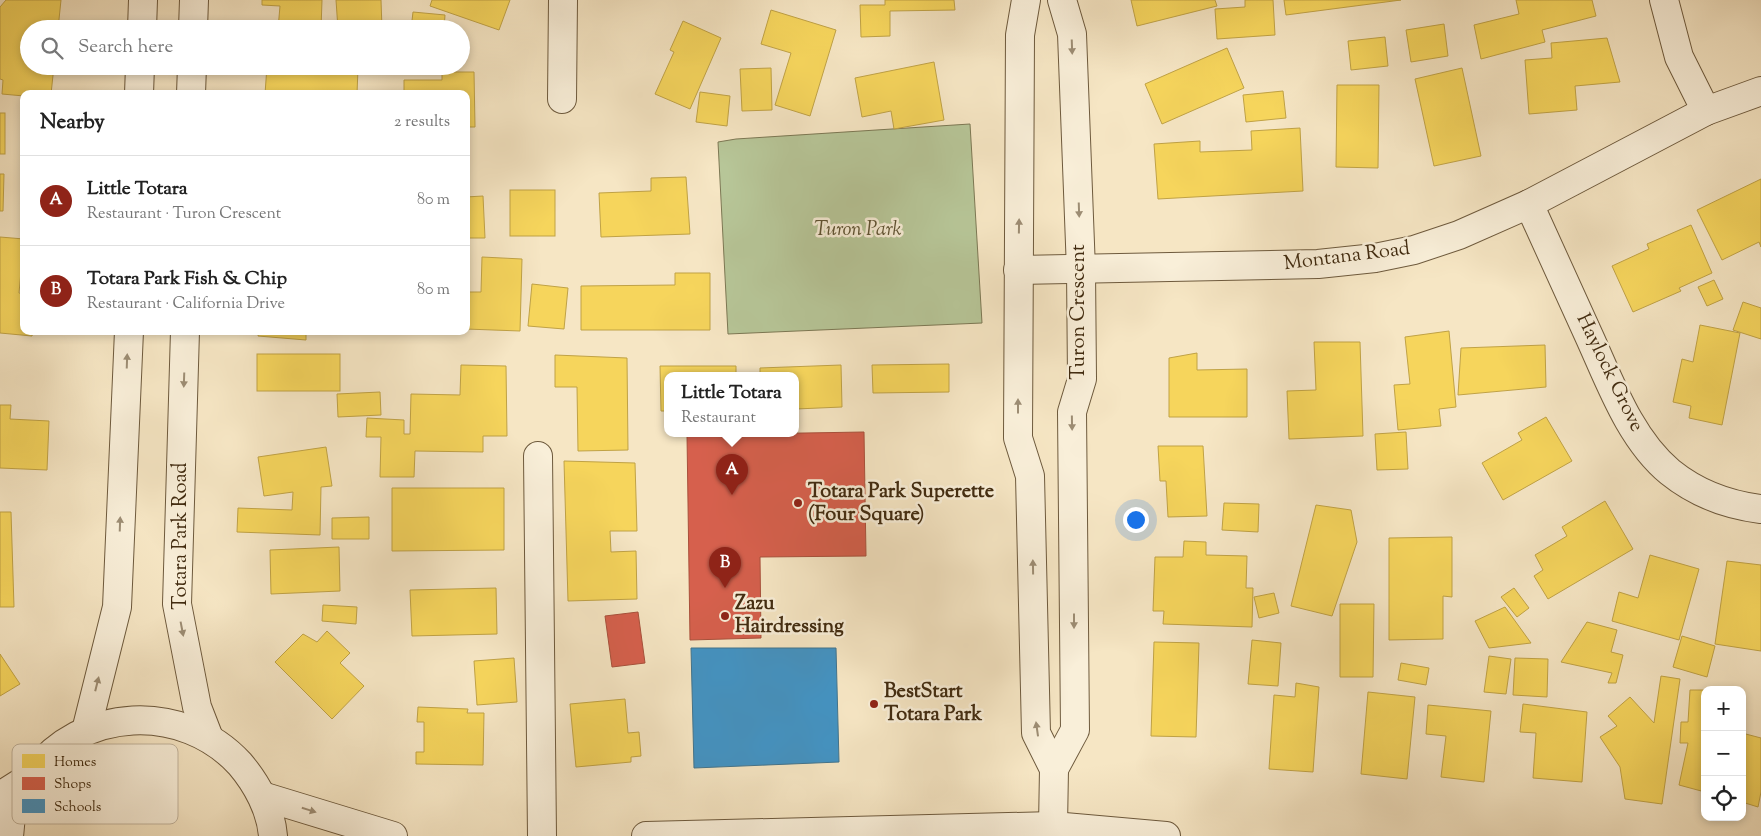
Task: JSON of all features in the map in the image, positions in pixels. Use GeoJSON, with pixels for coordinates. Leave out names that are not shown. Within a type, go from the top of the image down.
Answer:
{"type":"FeatureCollection","features":[{"type":"Feature","properties":{"kind":"street"},"geometry":{"type":"LineString","coordinates":[[142,20],[143,0]]}},
{"type":"Feature","properties":{"kind":"street"},"geometry":{"type":"LineString","coordinates":[[193,20],[194,0]]}},
{"type":"Feature","properties":{"kind":"street"},"geometry":{"type":"LineString","coordinates":[[562,99],[563,0]]}},
{"type":"Feature","properties":{"kind":"street","name":"Turon Crescent"},"geometry":{"type":"LineString","coordinates":[[1026,0],[1020,35],[1018,438],[1030,476],[1036,734],[1054,768]]}},
{"type":"Feature","properties":{"kind":"street","name":"Turon Crescent"},"geometry":{"type":"LineString","coordinates":[[1053,826],[1054,768],[1075,730],[1072,412],[1082,379],[1081,270],[1072,34],[1062,0]]}},
{"type":"Feature","properties":{"kind":"street"},"geometry":{"type":"LineString","coordinates":[[1664,0],[1679,57],[1706,111]]}},
{"type":"Feature","properties":{"kind":"street"},"geometry":{"type":"LineString","coordinates":[[139,90],[140,75]]}},
{"type":"Feature","properties":{"kind":"street"},"geometry":{"type":"LineString","coordinates":[[191,90],[192,75]]}},
{"type":"Feature","properties":{"kind":"street","name":"Montana Road"},"geometry":{"type":"LineString","coordinates":[[1018,270],[1318,264],[1374,258],[1414,250],[1459,235],[1529,204],[1706,111],[1761,91]]}},
{"type":"Feature","properties":{"kind":"street","name":"Haylock Grove"},"geometry":{"type":"LineString","coordinates":[[1529,204],[1614,392],[1630,422],[1648,448],[1670,472],[1698,491],[1727,502],[1761,509]]}},
{"type":"Feature","properties":{"kind":"street"},"geometry":{"type":"LineString","coordinates":[[86,731],[117,607],[129,335]]}},
{"type":"Feature","properties":{"kind":"street","name":"Totara Park Road"},"geometry":{"type":"LineString","coordinates":[[185,335],[177,604],[196,707],[209,738]]}},
{"type":"Feature","properties":{"kind":"street"},"geometry":{"type":"LineString","coordinates":[[538,456],[542,836]]}},
{"type":"Feature","properties":{"kind":"street"},"geometry":{"type":"LineString","coordinates":[[62,744],[86,731],[116,721],[148,719],[180,725],[209,738],[236,760],[248,774],[262,796],[273,836]]}},
{"type":"Feature","properties":{"kind":"street"},"geometry":{"type":"LineString","coordinates":[[0,796],[12,788]]}},
{"type":"Feature","properties":{"kind":"street"},"geometry":{"type":"LineString","coordinates":[[262,796],[393,836]]}},
{"type":"Feature","properties":{"kind":"street"},"geometry":{"type":"LineString","coordinates":[[9,836],[12,814]]}},
{"type":"Feature","properties":{"kind":"street"},"geometry":{"type":"LineString","coordinates":[[646,836],[1053,826],[1166,836]]}},
{"type":"Feature","properties":{"kind":"green space","name":"Turon Park"},"geometry":{"type":"Polygon","coordinates":[[[970,124],[982,323],[728,334],[718,142],[736,139],[970,124]]]}},
{"type":"Feature","properties":{"kind":"building: Homes"},"geometry":{"type":"Polygon","coordinates":[[[6,0],[61,0],[59,20],[20,20],[20,75],[53,75],[51,90],[20,90],[20,96],[2,94],[3,80],[0,79],[0,7],[6,0]]]}},
{"type":"Feature","properties":{"kind":"building: Homes"},"geometry":{"type":"Polygon","coordinates":[[[262,0],[322,0],[321,20],[279,20],[280,6],[262,5],[262,0]]]}},
{"type":"Feature","properties":{"kind":"building: Homes"},"geometry":{"type":"Polygon","coordinates":[[[336,0],[381,0],[382,20],[337,20],[336,0]]]}},
{"type":"Feature","properties":{"kind":"building: Homes"},"geometry":{"type":"Polygon","coordinates":[[[432,0],[510,0],[499,30],[430,6],[432,0]]]}},
{"type":"Feature","properties":{"kind":"building: Homes"},"geometry":{"type":"Polygon","coordinates":[[[885,0],[954,0],[955,10],[890,11],[890,36],[861,37],[860,5],[885,5],[885,0]]]}},
{"type":"Feature","properties":{"kind":"building: Homes"},"geometry":{"type":"Polygon","coordinates":[[[1131,0],[1215,0],[1217,6],[1137,26],[1131,0]]]}},
{"type":"Feature","properties":{"kind":"building: Homes"},"geometry":{"type":"Polygon","coordinates":[[[1245,0],[1273,0],[1275,35],[1217,39],[1215,9],[1245,7],[1245,0]]]}},
{"type":"Feature","properties":{"kind":"building: Homes"},"geometry":{"type":"Polygon","coordinates":[[[1284,0],[1401,0],[1286,15],[1284,0]]]}},
{"type":"Feature","properties":{"kind":"building: Homes"},"geometry":{"type":"Polygon","coordinates":[[[1516,0],[1592,0],[1596,16],[1542,30],[1545,42],[1481,59],[1474,25],[1519,14],[1516,0]]]}},
{"type":"Feature","properties":{"kind":"building: Homes"},"geometry":{"type":"Polygon","coordinates":[[[771,10],[836,30],[810,116],[775,105],[791,53],[761,44],[771,10]]]}},
{"type":"Feature","properties":{"kind":"building: Homes"},"geometry":{"type":"Polygon","coordinates":[[[413,12],[445,15],[445,20],[412,20],[413,12]]]}},
{"type":"Feature","properties":{"kind":"building: Homes"},"geometry":{"type":"Polygon","coordinates":[[[683,21],[721,38],[690,109],[655,94],[674,52],[670,50],[683,21]]]}},
{"type":"Feature","properties":{"kind":"building: Homes"},"geometry":{"type":"Polygon","coordinates":[[[1444,24],[1448,56],[1411,62],[1406,30],[1444,24]]]}},
{"type":"Feature","properties":{"kind":"building: Homes"},"geometry":{"type":"Polygon","coordinates":[[[1385,37],[1388,66],[1351,70],[1348,41],[1385,37]]]}},
{"type":"Feature","properties":{"kind":"building: Homes"},"geometry":{"type":"Polygon","coordinates":[[[1607,38],[1620,82],[1575,86],[1577,110],[1529,114],[1525,60],[1552,58],[1551,43],[1607,38]]]}},
{"type":"Feature","properties":{"kind":"building: Homes"},"geometry":{"type":"Polygon","coordinates":[[[1227,48],[1244,88],[1162,124],[1145,84],[1227,48]]]}},
{"type":"Feature","properties":{"kind":"building: Homes"},"geometry":{"type":"Polygon","coordinates":[[[934,62],[944,120],[894,129],[891,111],[862,117],[855,78],[934,62]]]}},
{"type":"Feature","properties":{"kind":"building: Homes"},"geometry":{"type":"Polygon","coordinates":[[[771,68],[772,110],[742,111],[740,69],[771,68]]]}},
{"type":"Feature","properties":{"kind":"building: Homes"},"geometry":{"type":"Polygon","coordinates":[[[1462,68],[1481,156],[1434,166],[1415,79],[1462,68]]]}},
{"type":"Feature","properties":{"kind":"building: Homes"},"geometry":{"type":"Polygon","coordinates":[[[470,72],[474,72],[475,127],[470,127],[470,90],[404,90],[404,80],[442,80],[442,75],[470,75],[470,72]]]}},
{"type":"Feature","properties":{"kind":"building: Homes"},"geometry":{"type":"Polygon","coordinates":[[[266,75],[358,75],[357,90],[265,90],[266,75]]]}},
{"type":"Feature","properties":{"kind":"building: Homes"},"geometry":{"type":"Polygon","coordinates":[[[1337,85],[1379,85],[1378,168],[1336,167],[1337,85]]]}},
{"type":"Feature","properties":{"kind":"building: Homes"},"geometry":{"type":"Polygon","coordinates":[[[1283,91],[1286,118],[1246,122],[1243,95],[1283,91]]]}},
{"type":"Feature","properties":{"kind":"building: Homes"},"geometry":{"type":"Polygon","coordinates":[[[700,92],[730,96],[727,126],[696,122],[700,92]]]}},
{"type":"Feature","properties":{"kind":"building: Homes"},"geometry":{"type":"Polygon","coordinates":[[[0,113],[5,113],[5,154],[0,154],[0,113]]]}},
{"type":"Feature","properties":{"kind":"building: Homes"},"geometry":{"type":"Polygon","coordinates":[[[1300,128],[1303,191],[1158,199],[1154,144],[1200,141],[1200,152],[1252,150],[1251,131],[1300,128]]]}},
{"type":"Feature","properties":{"kind":"building: Homes"},"geometry":{"type":"Polygon","coordinates":[[[0,174],[4,174],[3,211],[0,211],[0,174]]]}},
{"type":"Feature","properties":{"kind":"building: Homes"},"geometry":{"type":"Polygon","coordinates":[[[686,177],[690,234],[601,237],[599,193],[651,191],[651,178],[686,177]]]}},
{"type":"Feature","properties":{"kind":"building: Homes"},"geometry":{"type":"Polygon","coordinates":[[[1761,179],[1761,247],[1759,242],[1722,260],[1697,210],[1761,179]]]}},
{"type":"Feature","properties":{"kind":"building: Homes"},"geometry":{"type":"Polygon","coordinates":[[[510,190],[555,190],[555,236],[510,236],[510,190]]]}},
{"type":"Feature","properties":{"kind":"building: Homes"},"geometry":{"type":"Polygon","coordinates":[[[483,196],[485,238],[470,238],[470,197],[483,196]]]}},
{"type":"Feature","properties":{"kind":"building: Homes"},"geometry":{"type":"Polygon","coordinates":[[[1691,225],[1712,273],[1679,288],[1681,291],[1633,312],[1612,266],[1649,249],[1647,244],[1691,225]]]}},
{"type":"Feature","properties":{"kind":"building: Homes"},"geometry":{"type":"Polygon","coordinates":[[[0,237],[20,239],[20,335],[0,333],[0,237]]]}},
{"type":"Feature","properties":{"kind":"building: Homes"},"geometry":{"type":"Polygon","coordinates":[[[482,257],[522,259],[520,331],[470,329],[470,292],[481,292],[482,257]]]}},
{"type":"Feature","properties":{"kind":"building: Homes"},"geometry":{"type":"Polygon","coordinates":[[[675,273],[710,273],[710,330],[581,330],[581,286],[675,285],[675,273]]]}},
{"type":"Feature","properties":{"kind":"building: Homes"},"geometry":{"type":"Polygon","coordinates":[[[1714,280],[1723,299],[1707,306],[1698,287],[1714,280]]]}},
{"type":"Feature","properties":{"kind":"building: Homes"},"geometry":{"type":"Polygon","coordinates":[[[532,284],[568,288],[564,329],[528,326],[532,284]]]}},
{"type":"Feature","properties":{"kind":"building: Homes"},"geometry":{"type":"Polygon","coordinates":[[[1743,302],[1761,308],[1761,339],[1733,330],[1743,302]]]}},
{"type":"Feature","properties":{"kind":"building: Homes"},"geometry":{"type":"Polygon","coordinates":[[[1700,325],[1740,333],[1722,425],[1689,418],[1691,406],[1673,402],[1682,359],[1693,362],[1700,325]]]}},
{"type":"Feature","properties":{"kind":"building: Homes"},"geometry":{"type":"Polygon","coordinates":[[[1449,331],[1456,407],[1439,409],[1441,426],[1398,430],[1394,385],[1410,384],[1405,337],[1449,331]]]}},
{"type":"Feature","properties":{"kind":"building: Homes"},"geometry":{"type":"Polygon","coordinates":[[[306,335],[306,340],[258,336],[306,335]]]}},
{"type":"Feature","properties":{"kind":"building: Homes"},"geometry":{"type":"Polygon","coordinates":[[[1314,342],[1360,342],[1363,436],[1289,439],[1287,391],[1316,390],[1314,342]]]}},
{"type":"Feature","properties":{"kind":"building: Homes"},"geometry":{"type":"Polygon","coordinates":[[[1545,345],[1546,387],[1458,395],[1461,348],[1545,345]]]}},
{"type":"Feature","properties":{"kind":"building: Homes"},"geometry":{"type":"Polygon","coordinates":[[[1197,353],[1197,370],[1247,369],[1247,417],[1169,417],[1169,358],[1197,353]]]}},
{"type":"Feature","properties":{"kind":"building: Homes"},"geometry":{"type":"Polygon","coordinates":[[[257,354],[340,354],[340,391],[257,391],[257,354]]]}},
{"type":"Feature","properties":{"kind":"building: Homes"},"geometry":{"type":"Polygon","coordinates":[[[555,355],[627,358],[628,450],[578,451],[577,387],[555,387],[555,355]]]}},
{"type":"Feature","properties":{"kind":"building: Homes"},"geometry":{"type":"Polygon","coordinates":[[[949,364],[949,392],[873,393],[872,365],[949,364]]]}},
{"type":"Feature","properties":{"kind":"building: Homes"},"geometry":{"type":"Polygon","coordinates":[[[461,365],[506,366],[507,436],[483,436],[483,452],[415,451],[414,477],[380,477],[381,437],[366,437],[367,418],[404,420],[404,434],[410,434],[411,394],[460,395],[461,365]]]}},
{"type":"Feature","properties":{"kind":"building: Homes"},"geometry":{"type":"Polygon","coordinates":[[[841,365],[842,407],[799,409],[799,372],[760,372],[760,368],[841,365]]]}},
{"type":"Feature","properties":{"kind":"building: Homes"},"geometry":{"type":"Polygon","coordinates":[[[660,366],[736,366],[736,372],[664,372],[664,411],[661,411],[660,366]]]}},
{"type":"Feature","properties":{"kind":"building: Homes"},"geometry":{"type":"Polygon","coordinates":[[[380,392],[381,415],[338,417],[337,394],[380,392]]]}},
{"type":"Feature","properties":{"kind":"building: Homes"},"geometry":{"type":"Polygon","coordinates":[[[0,405],[11,405],[10,419],[49,421],[47,470],[0,468],[0,405]]]}},
{"type":"Feature","properties":{"kind":"building: Homes"},"geometry":{"type":"Polygon","coordinates":[[[1546,417],[1572,461],[1503,500],[1482,463],[1522,440],[1518,433],[1546,417]]]}},
{"type":"Feature","properties":{"kind":"building: Homes"},"geometry":{"type":"Polygon","coordinates":[[[1406,432],[1408,469],[1377,470],[1375,434],[1406,432]]]}},
{"type":"Feature","properties":{"kind":"building: Homes"},"geometry":{"type":"Polygon","coordinates":[[[1158,446],[1203,446],[1207,516],[1168,517],[1166,481],[1160,481],[1158,446]]]}},
{"type":"Feature","properties":{"kind":"building: Homes"},"geometry":{"type":"Polygon","coordinates":[[[326,447],[332,486],[321,487],[320,535],[237,532],[238,508],[292,510],[293,492],[264,496],[258,457],[326,447]]]}},
{"type":"Feature","properties":{"kind":"building: Homes"},"geometry":{"type":"Polygon","coordinates":[[[564,461],[635,463],[637,531],[610,531],[611,552],[636,551],[637,599],[568,601],[564,461]]]}},
{"type":"Feature","properties":{"kind":"building: Homes"},"geometry":{"type":"Polygon","coordinates":[[[392,488],[504,488],[504,550],[392,551],[392,488]]]}},
{"type":"Feature","properties":{"kind":"building: Homes"},"geometry":{"type":"Polygon","coordinates":[[[1605,501],[1633,549],[1548,599],[1534,576],[1543,570],[1535,555],[1567,536],[1562,527],[1605,501]]]}},
{"type":"Feature","properties":{"kind":"building: Homes"},"geometry":{"type":"Polygon","coordinates":[[[1224,503],[1259,504],[1258,532],[1222,530],[1224,503]]]}},
{"type":"Feature","properties":{"kind":"building: Homes"},"geometry":{"type":"Polygon","coordinates":[[[1316,505],[1351,510],[1357,542],[1332,616],[1291,606],[1316,505]]]}},
{"type":"Feature","properties":{"kind":"building: Homes"},"geometry":{"type":"Polygon","coordinates":[[[0,512],[11,512],[14,607],[0,607],[0,512]]]}},
{"type":"Feature","properties":{"kind":"building: Homes"},"geometry":{"type":"Polygon","coordinates":[[[369,517],[369,539],[332,539],[332,518],[369,517]]]}},
{"type":"Feature","properties":{"kind":"building: Homes"},"geometry":{"type":"Polygon","coordinates":[[[1452,537],[1452,597],[1443,596],[1443,639],[1389,640],[1389,538],[1452,537]]]}},
{"type":"Feature","properties":{"kind":"building: Homes"},"geometry":{"type":"Polygon","coordinates":[[[1184,541],[1206,542],[1206,555],[1247,556],[1246,588],[1253,588],[1252,627],[1163,624],[1164,611],[1153,611],[1155,557],[1183,557],[1184,541]]]}},
{"type":"Feature","properties":{"kind":"building: Homes"},"geometry":{"type":"Polygon","coordinates":[[[339,547],[340,591],[271,594],[270,550],[339,547]]]}},
{"type":"Feature","properties":{"kind":"building: Homes"},"geometry":{"type":"Polygon","coordinates":[[[1650,555],[1699,569],[1679,640],[1612,621],[1619,592],[1638,598],[1650,555]]]}},
{"type":"Feature","properties":{"kind":"building: Homes"},"geometry":{"type":"Polygon","coordinates":[[[1727,561],[1761,565],[1761,651],[1715,644],[1727,561]]]}},
{"type":"Feature","properties":{"kind":"building: Homes"},"geometry":{"type":"Polygon","coordinates":[[[496,588],[497,634],[412,636],[410,590],[496,588]]]}},
{"type":"Feature","properties":{"kind":"building: Homes"},"geometry":{"type":"Polygon","coordinates":[[[1514,588],[1529,608],[1517,617],[1501,597],[1514,588]]]}},
{"type":"Feature","properties":{"kind":"building: Homes"},"geometry":{"type":"Polygon","coordinates":[[[1274,593],[1279,613],[1259,618],[1254,597],[1274,593]]]}},
{"type":"Feature","properties":{"kind":"building: Homes"},"geometry":{"type":"Polygon","coordinates":[[[1340,604],[1374,604],[1373,677],[1340,677],[1340,604]]]}},
{"type":"Feature","properties":{"kind":"building: Homes"},"geometry":{"type":"Polygon","coordinates":[[[323,605],[357,607],[356,624],[322,621],[323,605]]]}},
{"type":"Feature","properties":{"kind":"building: Homes"},"geometry":{"type":"Polygon","coordinates":[[[1505,607],[1531,643],[1489,648],[1475,621],[1505,607]]]}},
{"type":"Feature","properties":{"kind":"building: Homes"},"geometry":{"type":"Polygon","coordinates":[[[1587,622],[1617,630],[1611,652],[1623,655],[1616,683],[1608,683],[1612,673],[1561,662],[1587,622]]]}},
{"type":"Feature","properties":{"kind":"building: Homes"},"geometry":{"type":"Polygon","coordinates":[[[327,631],[350,653],[340,663],[364,686],[332,719],[275,662],[303,634],[317,642],[327,631]]]}},
{"type":"Feature","properties":{"kind":"building: Homes"},"geometry":{"type":"Polygon","coordinates":[[[1682,636],[1715,646],[1707,677],[1673,667],[1682,636]]]}},
{"type":"Feature","properties":{"kind":"building: Homes"},"geometry":{"type":"Polygon","coordinates":[[[1252,640],[1281,643],[1278,686],[1248,684],[1252,640]]]}},
{"type":"Feature","properties":{"kind":"building: Homes"},"geometry":{"type":"Polygon","coordinates":[[[1154,642],[1199,643],[1196,737],[1151,736],[1154,642]]]}},
{"type":"Feature","properties":{"kind":"building: Homes"},"geometry":{"type":"Polygon","coordinates":[[[0,654],[20,684],[0,696],[0,654]]]}},
{"type":"Feature","properties":{"kind":"building: Homes"},"geometry":{"type":"Polygon","coordinates":[[[1489,656],[1511,659],[1506,694],[1484,692],[1489,656]]]}},
{"type":"Feature","properties":{"kind":"building: Homes"},"geometry":{"type":"Polygon","coordinates":[[[514,658],[517,702],[477,705],[474,661],[514,658]]]}},
{"type":"Feature","properties":{"kind":"building: Homes"},"geometry":{"type":"Polygon","coordinates":[[[1515,658],[1548,659],[1547,697],[1513,695],[1515,658]]]}},
{"type":"Feature","properties":{"kind":"building: Homes"},"geometry":{"type":"Polygon","coordinates":[[[1401,663],[1429,668],[1426,685],[1398,680],[1401,663]]]}},
{"type":"Feature","properties":{"kind":"building: Homes"},"geometry":{"type":"Polygon","coordinates":[[[1661,676],[1680,679],[1662,804],[1625,799],[1620,767],[1600,737],[1617,726],[1608,716],[1630,697],[1654,723],[1661,676]]]}},
{"type":"Feature","properties":{"kind":"building: Homes"},"geometry":{"type":"Polygon","coordinates":[[[1296,683],[1319,687],[1313,772],[1269,769],[1274,695],[1295,697],[1296,683]]]}},
{"type":"Feature","properties":{"kind":"building: Homes"},"geometry":{"type":"Polygon","coordinates":[[[1690,690],[1701,690],[1701,791],[1679,785],[1688,743],[1680,743],[1681,722],[1688,722],[1690,690]]]}},
{"type":"Feature","properties":{"kind":"building: Homes"},"geometry":{"type":"Polygon","coordinates":[[[1368,692],[1415,697],[1407,779],[1361,774],[1368,692]]]}},
{"type":"Feature","properties":{"kind":"building: Homes"},"geometry":{"type":"Polygon","coordinates":[[[625,699],[628,733],[639,732],[641,756],[631,757],[631,762],[576,767],[570,704],[625,699]]]}},
{"type":"Feature","properties":{"kind":"building: Homes"},"geometry":{"type":"Polygon","coordinates":[[[1523,704],[1587,712],[1582,782],[1533,778],[1536,733],[1520,732],[1523,704]]]}},
{"type":"Feature","properties":{"kind":"building: Homes"},"geometry":{"type":"Polygon","coordinates":[[[1428,705],[1491,711],[1484,782],[1441,777],[1446,736],[1426,734],[1428,705]]]}},
{"type":"Feature","properties":{"kind":"building: Homes"},"geometry":{"type":"Polygon","coordinates":[[[418,707],[468,709],[467,713],[484,713],[483,765],[416,764],[416,752],[424,752],[424,722],[417,722],[418,707]]]}},
{"type":"Feature","properties":{"kind":"building: Homes"},"geometry":{"type":"Polygon","coordinates":[[[1746,734],[1761,738],[1761,792],[1758,807],[1746,803],[1746,734]]]}},
{"type":"Feature","properties":{"kind":"building: Shops"},"geometry":{"type":"Polygon","coordinates":[[[864,432],[866,556],[760,557],[761,638],[690,640],[687,437],[799,437],[799,433],[864,432]]]}},
{"type":"Feature","properties":{"kind":"building: Shops"},"geometry":{"type":"Polygon","coordinates":[[[638,612],[645,663],[612,667],[605,616],[638,612]]]}},
{"type":"Feature","properties":{"kind":"building: Schools","name":"BestStart Totara Park"},"geometry":{"type":"Polygon","coordinates":[[[691,648],[836,648],[839,762],[694,768],[691,648]]]}},
{"type":"Feature","properties":{"kind":"place","name":"Little Totara"},"geometry":{"type":"Point","coordinates":[732,495]}},
{"type":"Feature","properties":{"kind":"place","name":"Totara Park Superette (Four Square)"},"geometry":{"type":"Point","coordinates":[798,503]}},
{"type":"Feature","properties":{"kind":"place","name":"Totara Park Fish & Chip"},"geometry":{"type":"Point","coordinates":[725,588]}},
{"type":"Feature","properties":{"kind":"place","name":"Zazu Hairdressing"},"geometry":{"type":"Point","coordinates":[725,616]}},
{"type":"Feature","properties":{"kind":"place","name":"BestStart Totara Park"},"geometry":{"type":"Point","coordinates":[874,704]}}]}
